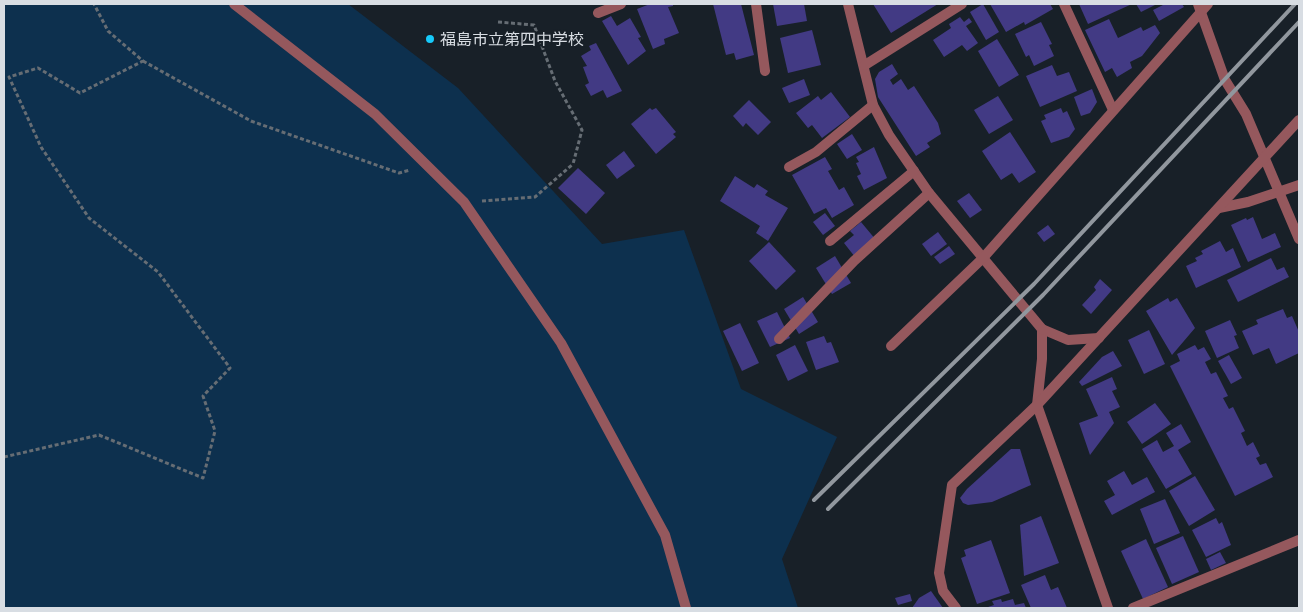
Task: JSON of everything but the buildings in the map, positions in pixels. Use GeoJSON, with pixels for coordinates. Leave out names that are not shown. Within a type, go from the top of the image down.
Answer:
{"type":"FeatureCollection","features":[{"type":"Feature","properties":{"kind":"street"},"geometry":{"type":"LineString","coordinates":[[234,4],[375,114],[464,202],[561,344],[665,535],[686,608]]}},
{"type":"Feature","properties":{"kind":"street"},"geometry":{"type":"LineString","coordinates":[[598,13],[621,4]]}},
{"type":"Feature","properties":{"kind":"street"},"geometry":{"type":"LineString","coordinates":[[756,4],[765,71]]}},
{"type":"Feature","properties":{"kind":"street"},"geometry":{"type":"LineString","coordinates":[[848,4],[865,65],[873,105],[889,135],[929,193],[1042,329],[1068,340],[1099,338]]}},
{"type":"Feature","properties":{"kind":"street"},"geometry":{"type":"LineString","coordinates":[[865,65],[962,4]]}},
{"type":"Feature","properties":{"kind":"street"},"geometry":{"type":"LineString","coordinates":[[1064,4],[1113,110]]}},
{"type":"Feature","properties":{"kind":"street"},"geometry":{"type":"LineString","coordinates":[[891,346],[983,258],[1202,6]]}},
{"type":"Feature","properties":{"kind":"street"},"geometry":{"type":"LineString","coordinates":[[1202,6],[1225,80],[1246,114],[1299,239]]}},
{"type":"Feature","properties":{"kind":"street"},"geometry":{"type":"LineString","coordinates":[[789,167],[816,152],[873,105]]}},
{"type":"Feature","properties":{"kind":"street"},"geometry":{"type":"LineString","coordinates":[[956,608],[943,591],[939,573],[952,486],[1037,405],[1299,120]]}},
{"type":"Feature","properties":{"kind":"street"},"geometry":{"type":"LineString","coordinates":[[830,241],[914,171]]}},
{"type":"Feature","properties":{"kind":"street"},"geometry":{"type":"LineString","coordinates":[[1219,208],[1248,202],[1299,184]]}},
{"type":"Feature","properties":{"kind":"street"},"geometry":{"type":"LineString","coordinates":[[779,339],[854,261],[929,193]]}},
{"type":"Feature","properties":{"kind":"street"},"geometry":{"type":"LineString","coordinates":[[1042,329],[1042,359],[1037,405],[1108,608]]}},
{"type":"Feature","properties":{"kind":"street"},"geometry":{"type":"LineString","coordinates":[[1133,608],[1299,540]]}},
{"type":"Feature","properties":{"kind":"path"},"geometry":{"type":"LineString","coordinates":[[94,4],[108,31],[143,61],[251,121],[399,173],[426,165]]}},
{"type":"Feature","properties":{"kind":"path"},"geometry":{"type":"LineString","coordinates":[[464,202],[535,197],[573,164],[582,130],[555,81],[534,25],[498,22]]}},
{"type":"Feature","properties":{"kind":"path"},"geometry":{"type":"LineString","coordinates":[[4,457],[99,435],[203,478],[215,431],[204,396],[230,368],[158,272],[89,218],[41,147],[9,77],[38,68],[80,93],[143,61]]}},
{"type":"Feature","properties":{"kind":"path"},"geometry":{"type":"LineString","coordinates":[[573,164],[575,152]]}},
{"type":"Feature","properties":{"kind":"shaded area"},"geometry":{"type":"Polygon","coordinates":[[[4,4],[348,4],[458,88],[602,244],[684,230],[741,389],[837,437],[782,559],[798,608],[4,608],[4,4]]]}},
{"type":"Feature","properties":{"kind":"railway"},"geometry":{"type":"LineString","coordinates":[[814,500],[1034,284],[1295,4]]}},
{"type":"Feature","properties":{"kind":"railway"},"geometry":{"type":"LineString","coordinates":[[828,509],[1043,295],[1299,22]]}},
{"type":"Feature","properties":{"kind":"place","name":"福島市立第四中学校"},"geometry":{"type":"Point","coordinates":[430,39]}}]}
